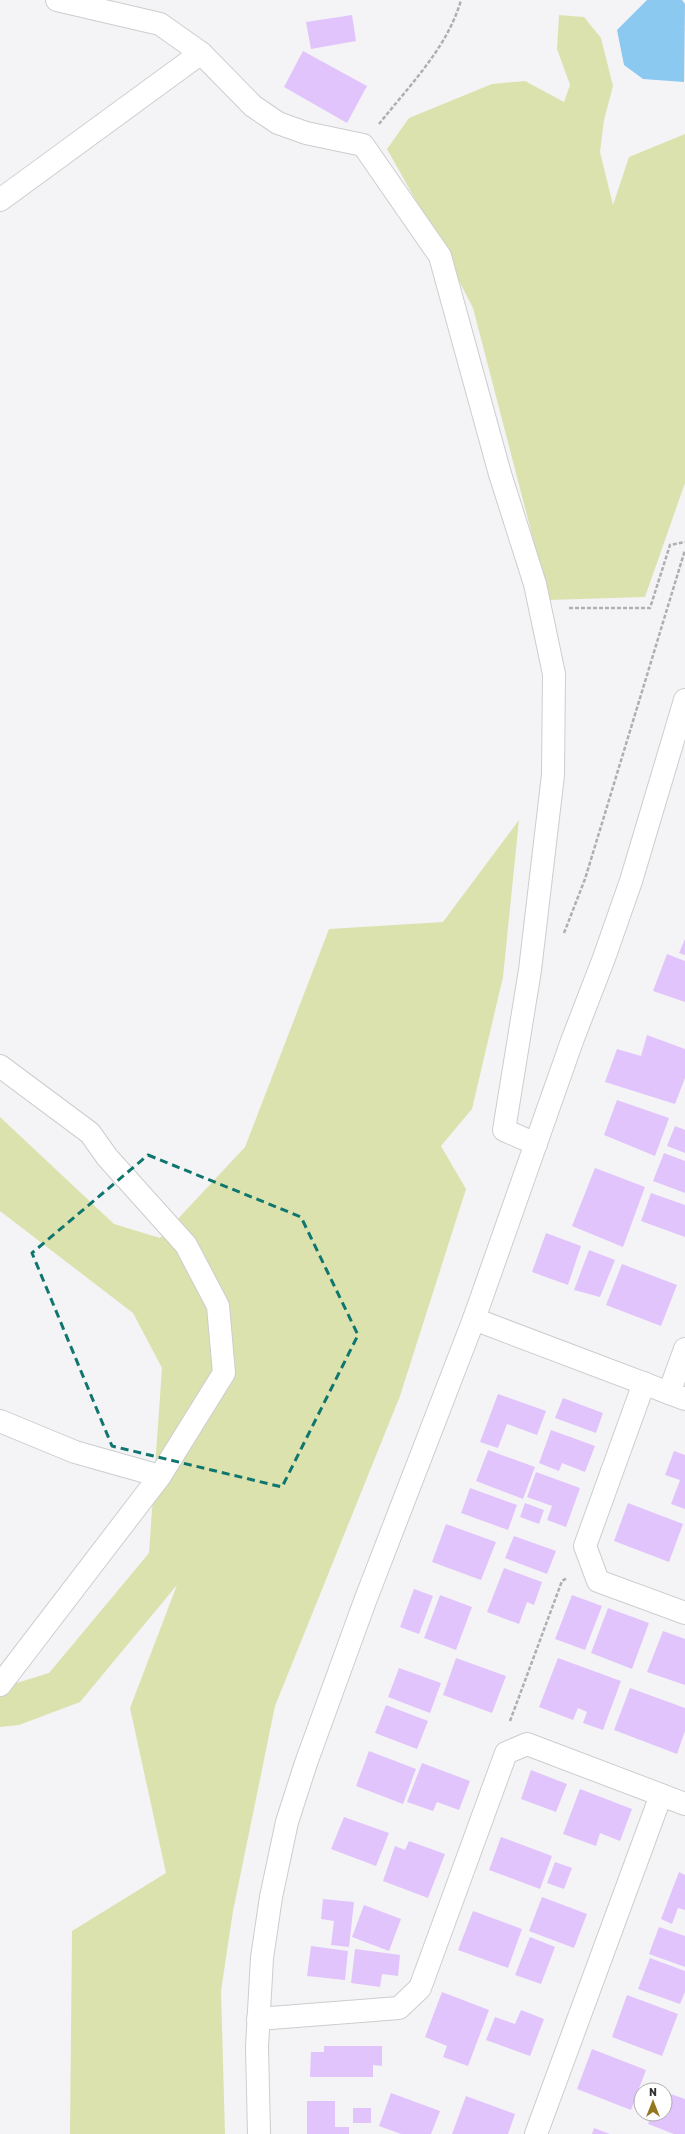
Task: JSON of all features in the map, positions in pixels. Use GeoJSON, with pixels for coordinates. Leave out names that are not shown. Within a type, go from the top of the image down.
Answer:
{"type":"FeatureCollection","features":[{"type":"Feature","properties":{"kind":"street"},"geometry":{"type":"LineString","coordinates":[[57,0],[160,24],[201,53],[253,106],[278,123],[306,133],[363,145],[440,256],[500,474],[535,584],[554,674],[553,775],[530,970],[504,1130],[536,1144]]}},
{"type":"Feature","properties":{"kind":"street"},"geometry":{"type":"LineString","coordinates":[[0,200],[201,53]]}},
{"type":"Feature","properties":{"kind":"street"},"geometry":{"type":"LineString","coordinates":[[259,2134],[257,2047],[263,1951],[271,1897],[288,1822],[306,1763],[365,1601],[474,1319],[631,881],[685,700]]}},
{"type":"Feature","properties":{"kind":"street"},"geometry":{"type":"LineString","coordinates":[[0,1066],[90,1133],[108,1157],[186,1245],[218,1306],[224,1373],[160,1476],[0,1685]]}},
{"type":"Feature","properties":{"kind":"street"},"geometry":{"type":"LineString","coordinates":[[474,1319],[677,1396],[685,1349]]}},
{"type":"Feature","properties":{"kind":"street"},"geometry":{"type":"LineString","coordinates":[[644,1383],[585,1546],[598,1581],[685,1613]]}},
{"type":"Feature","properties":{"kind":"street"},"geometry":{"type":"LineString","coordinates":[[0,1421],[75,1452],[160,1476]]}},
{"type":"Feature","properties":{"kind":"street"},"geometry":{"type":"LineString","coordinates":[[258,2019],[399,2008],[420,1988],[506,1753],[527,1744],[685,1804]]}},
{"type":"Feature","properties":{"kind":"street"},"geometry":{"type":"LineString","coordinates":[[536,2134],[661,1795]]}},
{"type":"Feature","properties":{"kind":"path"},"geometry":{"type":"LineString","coordinates":[[363,145],[437,51],[458,10],[461,0]]}},
{"type":"Feature","properties":{"kind":"path"},"geometry":{"type":"LineString","coordinates":[[540,608],[650,608],[670,545],[685,542]]}},
{"type":"Feature","properties":{"kind":"path"},"geometry":{"type":"LineString","coordinates":[[561,939],[585,879],[685,550]]}},
{"type":"Feature","properties":{"kind":"path"},"geometry":{"type":"LineString","coordinates":[[513,1750],[507,1727],[562,1581],[592,1564]]}},
{"type":"Feature","properties":{"kind":"highlighted area"},"geometry":{"type":"Polygon","coordinates":[[[148,1155],[301,1217],[358,1335],[282,1487],[112,1446],[32,1253],[148,1155]]]}},
{"type":"Feature","properties":{"kind":"green space"},"geometry":{"type":"Polygon","coordinates":[[[559,15],[584,17],[601,38],[613,86],[604,120],[600,152],[613,205],[629,157],[685,134],[685,483],[645,597],[549,600],[473,308],[438,240],[387,149],[409,118],[492,84],[525,81],[564,102],[570,85],[557,49],[559,15]]]}},
{"type":"Feature","properties":{"kind":"green space"},"geometry":{"type":"Polygon","coordinates":[[[519,820],[503,977],[472,1109],[441,1146],[466,1189],[400,1396],[275,1706],[233,1911],[221,1991],[225,2134],[70,2134],[72,1931],[166,1873],[130,1708],[177,1585],[80,1702],[19,1725],[0,1727],[0,1688],[49,1673],[149,1553],[162,1368],[133,1313],[0,1211],[0,1117],[114,1224],[160,1238],[245,1147],[329,929],[443,922],[519,820]]]}},
{"type":"Feature","properties":{"kind":"water"},"geometry":{"type":"Polygon","coordinates":[[[647,0],[682,0],[685,4],[684,82],[643,79],[624,65],[617,30],[647,0]]]}},
{"type":"Feature","properties":{"kind":"building"},"geometry":{"type":"Polygon","coordinates":[[[352,15],[356,41],[311,49],[306,22],[352,15]]]}},
{"type":"Feature","properties":{"kind":"building"},"geometry":{"type":"Polygon","coordinates":[[[303,51],[367,86],[347,123],[284,87],[303,51]]]}},
{"type":"Feature","properties":{"kind":"building"},"geometry":{"type":"Polygon","coordinates":[[[685,939],[685,955],[679,953],[685,939]]]}},
{"type":"Feature","properties":{"kind":"building"},"geometry":{"type":"Polygon","coordinates":[[[667,954],[685,961],[685,1002],[653,991],[667,954]]]}},
{"type":"Feature","properties":{"kind":"building"},"geometry":{"type":"Polygon","coordinates":[[[647,1035],[685,1049],[685,1078],[675,1104],[605,1082],[617,1049],[641,1056],[647,1035]]]}},
{"type":"Feature","properties":{"kind":"building"},"geometry":{"type":"Polygon","coordinates":[[[617,1100],[669,1118],[655,1156],[604,1135],[617,1100]]]}},
{"type":"Feature","properties":{"kind":"building"},"geometry":{"type":"Polygon","coordinates":[[[675,1126],[685,1130],[685,1153],[667,1146],[675,1126]]]}},
{"type":"Feature","properties":{"kind":"building"},"geometry":{"type":"Polygon","coordinates":[[[664,1153],[685,1161],[685,1193],[653,1181],[664,1153]]]}},
{"type":"Feature","properties":{"kind":"building"},"geometry":{"type":"Polygon","coordinates":[[[595,1168],[645,1187],[623,1247],[572,1226],[595,1168]]]}},
{"type":"Feature","properties":{"kind":"building"},"geometry":{"type":"Polygon","coordinates":[[[651,1193],[685,1205],[685,1237],[641,1221],[651,1193]]]}},
{"type":"Feature","properties":{"kind":"building"},"geometry":{"type":"Polygon","coordinates":[[[546,1233],[581,1246],[568,1285],[532,1272],[546,1233]]]}},
{"type":"Feature","properties":{"kind":"building"},"geometry":{"type":"Polygon","coordinates":[[[589,1250],[615,1260],[600,1297],[574,1290],[589,1250]]]}},
{"type":"Feature","properties":{"kind":"building"},"geometry":{"type":"Polygon","coordinates":[[[622,1264],[677,1285],[661,1326],[606,1305],[622,1264]]]}},
{"type":"Feature","properties":{"kind":"building"},"geometry":{"type":"Polygon","coordinates":[[[498,1394],[546,1411],[537,1435],[507,1424],[498,1448],[480,1442],[498,1394]]]}},
{"type":"Feature","properties":{"kind":"building"},"geometry":{"type":"Polygon","coordinates":[[[563,1398],[603,1413],[596,1433],[555,1418],[563,1398]]]}},
{"type":"Feature","properties":{"kind":"building"},"geometry":{"type":"Polygon","coordinates":[[[551,1430],[595,1446],[585,1472],[562,1463],[559,1471],[539,1463],[551,1430]]]}},
{"type":"Feature","properties":{"kind":"building"},"geometry":{"type":"Polygon","coordinates":[[[488,1450],[535,1467],[523,1499],[476,1481],[488,1450]]]}},
{"type":"Feature","properties":{"kind":"building"},"geometry":{"type":"Polygon","coordinates":[[[674,1451],[685,1455],[685,1509],[671,1504],[680,1480],[665,1475],[674,1451]]]}},
{"type":"Feature","properties":{"kind":"building"},"geometry":{"type":"Polygon","coordinates":[[[536,1472],[580,1488],[566,1527],[547,1520],[552,1506],[527,1497],[536,1472]]]}},
{"type":"Feature","properties":{"kind":"building"},"geometry":{"type":"Polygon","coordinates":[[[470,1488],[517,1505],[508,1530],[461,1513],[470,1488]]]}},
{"type":"Feature","properties":{"kind":"building"},"geometry":{"type":"Polygon","coordinates":[[[525,1503],[544,1510],[539,1524],[520,1517],[525,1503]]]}},
{"type":"Feature","properties":{"kind":"building"},"geometry":{"type":"Polygon","coordinates":[[[628,1503],[683,1524],[669,1562],[614,1541],[628,1503]]]}},
{"type":"Feature","properties":{"kind":"building"},"geometry":{"type":"Polygon","coordinates":[[[446,1524],[496,1542],[481,1580],[432,1562],[446,1524]]]}},
{"type":"Feature","properties":{"kind":"building"},"geometry":{"type":"Polygon","coordinates":[[[514,1536],[556,1551],[547,1574],[505,1558],[514,1536]]]}},
{"type":"Feature","properties":{"kind":"building"},"geometry":{"type":"Polygon","coordinates":[[[504,1568],[542,1582],[534,1605],[527,1602],[519,1624],[487,1612],[504,1568]]]}},
{"type":"Feature","properties":{"kind":"building"},"geometry":{"type":"Polygon","coordinates":[[[414,1589],[433,1596],[419,1634],[400,1627],[414,1589]]]}},
{"type":"Feature","properties":{"kind":"building"},"geometry":{"type":"Polygon","coordinates":[[[440,1595],[472,1607],[456,1650],[424,1638],[440,1595]]]}},
{"type":"Feature","properties":{"kind":"building"},"geometry":{"type":"Polygon","coordinates":[[[572,1595],[602,1606],[585,1650],[555,1639],[572,1595]]]}},
{"type":"Feature","properties":{"kind":"building"},"geometry":{"type":"Polygon","coordinates":[[[608,1608],[649,1623],[632,1669],[591,1653],[608,1608]]]}},
{"type":"Feature","properties":{"kind":"building"},"geometry":{"type":"Polygon","coordinates":[[[663,1631],[685,1639],[685,1685],[647,1672],[663,1631]]]}},
{"type":"Feature","properties":{"kind":"building"},"geometry":{"type":"Polygon","coordinates":[[[456,1658],[506,1676],[492,1713],[443,1695],[456,1658]]]}},
{"type":"Feature","properties":{"kind":"building"},"geometry":{"type":"Polygon","coordinates":[[[558,1658],[621,1681],[603,1730],[583,1723],[587,1712],[578,1708],[573,1720],[539,1707],[558,1658]]]}},
{"type":"Feature","properties":{"kind":"building"},"geometry":{"type":"Polygon","coordinates":[[[399,1668],[441,1683],[430,1713],[388,1697],[399,1668]]]}},
{"type":"Feature","properties":{"kind":"building"},"geometry":{"type":"Polygon","coordinates":[[[630,1688],[685,1708],[685,1731],[677,1754],[614,1730],[630,1688]]]}},
{"type":"Feature","properties":{"kind":"building"},"geometry":{"type":"Polygon","coordinates":[[[386,1705],[428,1721],[417,1749],[375,1733],[386,1705]]]}},
{"type":"Feature","properties":{"kind":"building"},"geometry":{"type":"Polygon","coordinates":[[[369,1751],[416,1769],[403,1804],[356,1786],[369,1751]]]}},
{"type":"Feature","properties":{"kind":"building"},"geometry":{"type":"Polygon","coordinates":[[[422,1763],[470,1781],[459,1810],[437,1802],[433,1811],[407,1802],[422,1763]]]}},
{"type":"Feature","properties":{"kind":"building"},"geometry":{"type":"Polygon","coordinates":[[[531,1770],[567,1784],[556,1812],[521,1799],[531,1770]]]}},
{"type":"Feature","properties":{"kind":"building"},"geometry":{"type":"Polygon","coordinates":[[[580,1789],[632,1809],[620,1841],[600,1833],[596,1846],[563,1834],[580,1789]]]}},
{"type":"Feature","properties":{"kind":"building"},"geometry":{"type":"Polygon","coordinates":[[[344,1817],[389,1833],[376,1866],[331,1849],[344,1817]]]}},
{"type":"Feature","properties":{"kind":"building"},"geometry":{"type":"Polygon","coordinates":[[[501,1837],[552,1856],[540,1889],[489,1870],[501,1837]]]}},
{"type":"Feature","properties":{"kind":"building"},"geometry":{"type":"Polygon","coordinates":[[[409,1841],[445,1854],[428,1898],[383,1881],[395,1846],[405,1850],[409,1841]]]}},
{"type":"Feature","properties":{"kind":"building"},"geometry":{"type":"Polygon","coordinates":[[[555,1862],[572,1868],[564,1889],[547,1883],[555,1862]]]}},
{"type":"Feature","properties":{"kind":"building"},"geometry":{"type":"Polygon","coordinates":[[[679,1872],[685,1875],[685,1910],[678,1908],[672,1924],[661,1919],[679,1872]]]}},
{"type":"Feature","properties":{"kind":"building"},"geometry":{"type":"Polygon","coordinates":[[[542,1897],[587,1914],[574,1948],[529,1931],[542,1897]]]}},
{"type":"Feature","properties":{"kind":"building"},"geometry":{"type":"Polygon","coordinates":[[[323,1899],[354,1902],[349,1947],[331,1945],[334,1921],[321,1919],[323,1899]]]}},
{"type":"Feature","properties":{"kind":"building"},"geometry":{"type":"Polygon","coordinates":[[[364,1905],[401,1919],[389,1951],[352,1937],[364,1905]]]}},
{"type":"Feature","properties":{"kind":"building"},"geometry":{"type":"Polygon","coordinates":[[[473,1911],[522,1929],[508,1968],[458,1950],[473,1911]]]}},
{"type":"Feature","properties":{"kind":"building"},"geometry":{"type":"Polygon","coordinates":[[[659,1927],[685,1936],[685,1967],[649,1954],[659,1927]]]}},
{"type":"Feature","properties":{"kind":"building"},"geometry":{"type":"Polygon","coordinates":[[[530,1937],[555,1947],[541,1984],[515,1975],[530,1937]]]}},
{"type":"Feature","properties":{"kind":"building"},"geometry":{"type":"Polygon","coordinates":[[[311,1946],[348,1951],[345,1980],[307,1976],[311,1946]]]}},
{"type":"Feature","properties":{"kind":"building"},"geometry":{"type":"Polygon","coordinates":[[[355,1949],[400,1955],[398,1976],[382,1974],[380,1987],[351,1983],[355,1949]]]}},
{"type":"Feature","properties":{"kind":"building"},"geometry":{"type":"Polygon","coordinates":[[[650,1958],[685,1971],[685,1992],[680,2004],[638,1989],[650,1958]]]}},
{"type":"Feature","properties":{"kind":"building"},"geometry":{"type":"Polygon","coordinates":[[[442,1992],[489,2010],[468,2066],[443,2057],[447,2046],[425,2037],[442,1992]]]}},
{"type":"Feature","properties":{"kind":"building"},"geometry":{"type":"Polygon","coordinates":[[[627,1995],[678,2014],[662,2056],[612,2037],[627,1995]]]}},
{"type":"Feature","properties":{"kind":"building"},"geometry":{"type":"Polygon","coordinates":[[[521,2010],[544,2019],[530,2056],[486,2040],[495,2017],[515,2024],[521,2010]]]}},
{"type":"Feature","properties":{"kind":"building"},"geometry":{"type":"Polygon","coordinates":[[[324,2046],[382,2046],[382,2066],[373,2065],[373,2077],[310,2077],[311,2052],[324,2052],[324,2046]]]}},
{"type":"Feature","properties":{"kind":"building"},"geometry":{"type":"Polygon","coordinates":[[[592,2049],[646,2070],[642,2082],[633,2082],[633,2105],[631,2110],[577,2089],[592,2049]]]}},
{"type":"Feature","properties":{"kind":"building"},"geometry":{"type":"Polygon","coordinates":[[[391,2093],[440,2111],[431,2134],[401,2134],[379,2126],[391,2093]]]}},
{"type":"Feature","properties":{"kind":"building"},"geometry":{"type":"Polygon","coordinates":[[[673,2095],[685,2099],[685,2134],[674,2134],[648,2124],[649,2122],[673,2122],[673,2095]]]}},
{"type":"Feature","properties":{"kind":"building"},"geometry":{"type":"Polygon","coordinates":[[[466,2096],[515,2114],[508,2134],[452,2134],[466,2096]]]}},
{"type":"Feature","properties":{"kind":"building"},"geometry":{"type":"Polygon","coordinates":[[[307,2101],[335,2101],[335,2127],[349,2127],[349,2134],[307,2134],[307,2101]]]}},
{"type":"Feature","properties":{"kind":"building"},"geometry":{"type":"Polygon","coordinates":[[[353,2108],[371,2108],[371,2123],[353,2123],[353,2108]]]}},
{"type":"Feature","properties":{"kind":"building"},"geometry":{"type":"Polygon","coordinates":[[[594,2128],[610,2134],[592,2134],[594,2128]]]}}]}
